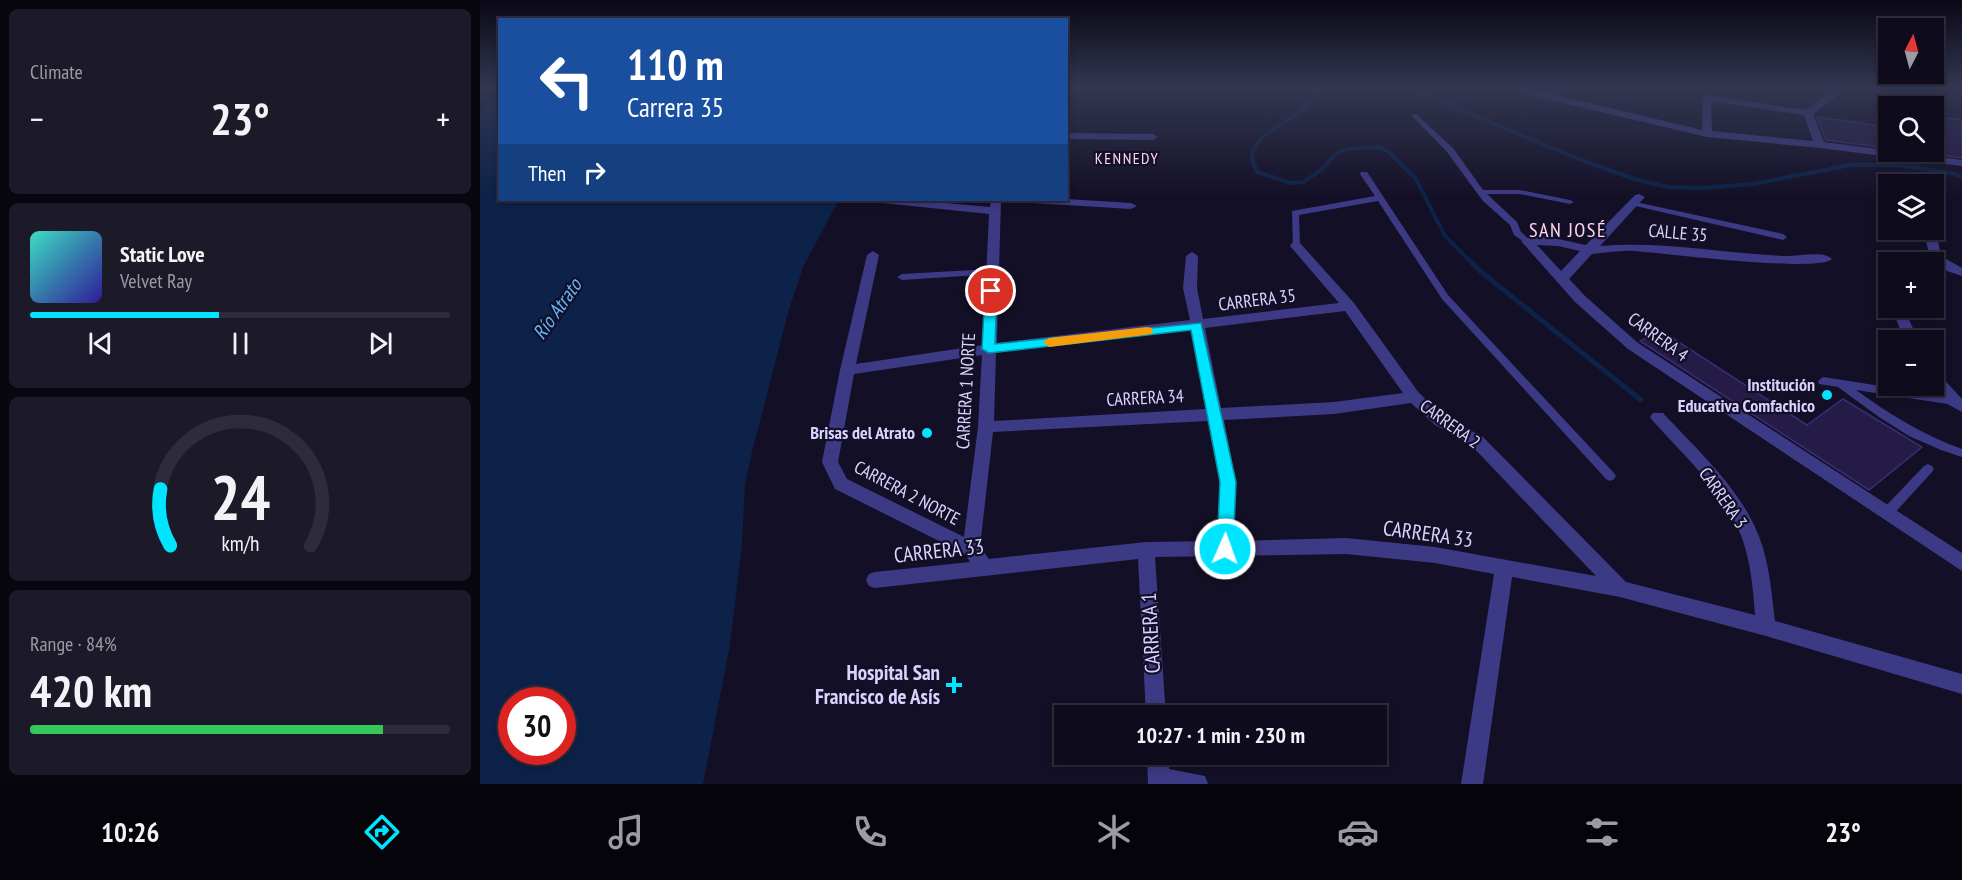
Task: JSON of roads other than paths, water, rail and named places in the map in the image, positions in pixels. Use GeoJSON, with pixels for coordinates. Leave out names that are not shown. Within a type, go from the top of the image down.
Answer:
{"type":"FeatureCollection","features":[{"type":"Feature","properties":{"kind":"street"},"geometry":{"type":"LineString","coordinates":[[1666,125],[1707,134],[1820,145],[1962,163]]}},
{"type":"Feature","properties":{"kind":"street"},"geometry":{"type":"LineString","coordinates":[[1706,125],[1707,134]]}},
{"type":"Feature","properties":{"kind":"street"},"geometry":{"type":"LineString","coordinates":[[1812,125],[1820,145]]}},
{"type":"Feature","properties":{"kind":"street"},"geometry":{"type":"LineString","coordinates":[[1068,136],[1153,137]]}},
{"type":"Feature","properties":{"kind":"street"},"geometry":{"type":"LineString","coordinates":[[1562,279],[1636,200]]}},
{"type":"Feature","properties":{"kind":"street"},"geometry":{"type":"LineString","coordinates":[[906,201],[996,205]]}},
{"type":"Feature","properties":{"kind":"street"},"geometry":{"type":"LineString","coordinates":[[1049,201],[1131,206]]}},
{"type":"Feature","properties":{"kind":"street","name":"CARRERA 1 NORTE"},"geometry":{"type":"LineString","coordinates":[[971,549],[986,427],[996,205]]}},
{"type":"Feature","properties":{"kind":"street","name":"CALLE 35"},"geometry":{"type":"LineString","coordinates":[[1527,241],[1558,242],[1589,250],[1631,247],[1737,257],[1826,259]]}},
{"type":"Feature","properties":{"kind":"street","name":"CARRERA 4"},"geometry":{"type":"LineString","coordinates":[[1527,241],[1580,299],[1633,346],[1962,563]]}},
{"type":"Feature","properties":{"kind":"street"},"geometry":{"type":"LineString","coordinates":[[1932,241],[1935,258],[1946,266],[1962,272]]}},
{"type":"Feature","properties":{"kind":"street","name":"CARRERA 2"},"geometry":{"type":"LineString","coordinates":[[1296,246],[1349,306],[1414,397],[1440,421],[1477,441],[1620,589]]}},
{"type":"Feature","properties":{"kind":"street","name":"CARRERA 2 NORTE"},"geometry":{"type":"LineString","coordinates":[[873,255],[847,370],[830,462],[841,484],[971,549],[986,569]]}},
{"type":"Feature","properties":{"kind":"street"},"geometry":{"type":"LineString","coordinates":[[1192,256],[1190,288],[1196,326],[1216,414],[1228,482],[1225,549]]}},
{"type":"Feature","properties":{"kind":"street","name":"CARRERA 35"},"geometry":{"type":"LineString","coordinates":[[847,370],[989,349],[1349,306]]}},
{"type":"Feature","properties":{"kind":"street"},"geometry":{"type":"LineString","coordinates":[[1944,389],[1958,404]]}},
{"type":"Feature","properties":{"kind":"street","name":"CARRERA 34"},"geometry":{"type":"LineString","coordinates":[[986,427],[1334,408],[1414,397]]}},
{"type":"Feature","properties":{"kind":"street","name":"CARRERA 3"},"geometry":{"type":"LineString","coordinates":[[1658,417],[1717,483],[1745,525],[1758,562],[1766,627]]}},
{"type":"Feature","properties":{"kind":"street","name":"CARRERA 33"},"geometry":{"type":"LineString","coordinates":[[875,580],[1146,550],[1346,546],[1435,555],[1620,589],[1766,627],[1962,684]]}},
{"type":"Feature","properties":{"kind":"street","name":"CARRERA 1"},"geometry":{"type":"LineString","coordinates":[[1146,550],[1155,705]]}},
{"type":"Feature","properties":{"kind":"street"},"geometry":{"type":"LineString","coordinates":[[1473,784],[1504,568]]}},
{"type":"Feature","properties":{"kind":"street"},"geometry":{"type":"LineString","coordinates":[[1158,765],[1159,781],[1197,784]]}},
{"type":"Feature","properties":{"kind":"lane"},"geometry":{"type":"LineString","coordinates":[[1424,125],[1450,150],[1480,192],[1527,241]]}},
{"type":"Feature","properties":{"kind":"lane"},"geometry":{"type":"LineString","coordinates":[[1364,174],[1445,297],[1610,476]]}},
{"type":"Feature","properties":{"kind":"lane"},"geometry":{"type":"LineString","coordinates":[[1480,192],[1520,192],[1570,201]]}},
{"type":"Feature","properties":{"kind":"lane"},"geometry":{"type":"LineString","coordinates":[[1296,246],[1295,213],[1380,198]]}},
{"type":"Feature","properties":{"kind":"lane"},"geometry":{"type":"LineString","coordinates":[[1636,200],[1783,237]]}},
{"type":"Feature","properties":{"kind":"lane"},"geometry":{"type":"LineString","coordinates":[[902,277],[992,272]]}},
{"type":"Feature","properties":{"kind":"lane"},"geometry":{"type":"LineString","coordinates":[[1822,381],[1958,404]]}},
{"type":"Feature","properties":{"kind":"lane"},"geometry":{"type":"LineString","coordinates":[[1840,384],[1875,410],[1917,436],[1962,453]]}},
{"type":"Feature","properties":{"kind":"lane"},"geometry":{"type":"LineString","coordinates":[[1887,513],[1928,469]]}},
{"type":"Feature","properties":{"kind":"water","name":"Río Atrato"},"geometry":{"type":"Polygon","coordinates":[[[480,125],[498,125],[498,201],[838,201],[804,265],[789,309],[751,456],[745,485],[742,543],[730,645],[703,784],[480,784],[480,125]]]}},
{"type":"Feature","properties":{"kind":"waterway"},"geometry":{"type":"LineString","coordinates":[[1281,125],[1263,137],[1253,151],[1252,159],[1257,172],[1291,183],[1304,182],[1322,169],[1337,153],[1347,149],[1379,147],[1389,152],[1416,179],[1445,236],[1480,271],[1641,400]]}},
{"type":"Feature","properties":{"kind":"waterway"},"geometry":{"type":"LineString","coordinates":[[1496,125],[1576,158],[1634,179],[1667,187],[1703,188],[1753,184],[1851,165],[1899,165],[1952,173],[1962,177]]}},
{"type":"Feature","properties":{"kind":"place","name":"Institución Educativa Comfachico"},"geometry":{"type":"Point","coordinates":[1827,395]}},
{"type":"Feature","properties":{"kind":"place","name":"Brisas del Atrato"},"geometry":{"type":"Point","coordinates":[927,433]}},
{"type":"Feature","properties":{"kind":"place","name":"Hospital San Francisco de Asís"},"geometry":{"type":"Point","coordinates":[954,685]}},
{"type":"Feature","properties":{"kind":"district","name":"KENNEDY"},"geometry":{"type":"Point","coordinates":[1127,158]}},
{"type":"Feature","properties":{"kind":"district","name":"SAN JOSÉ"},"geometry":{"type":"Point","coordinates":[1568,230]}}]}
